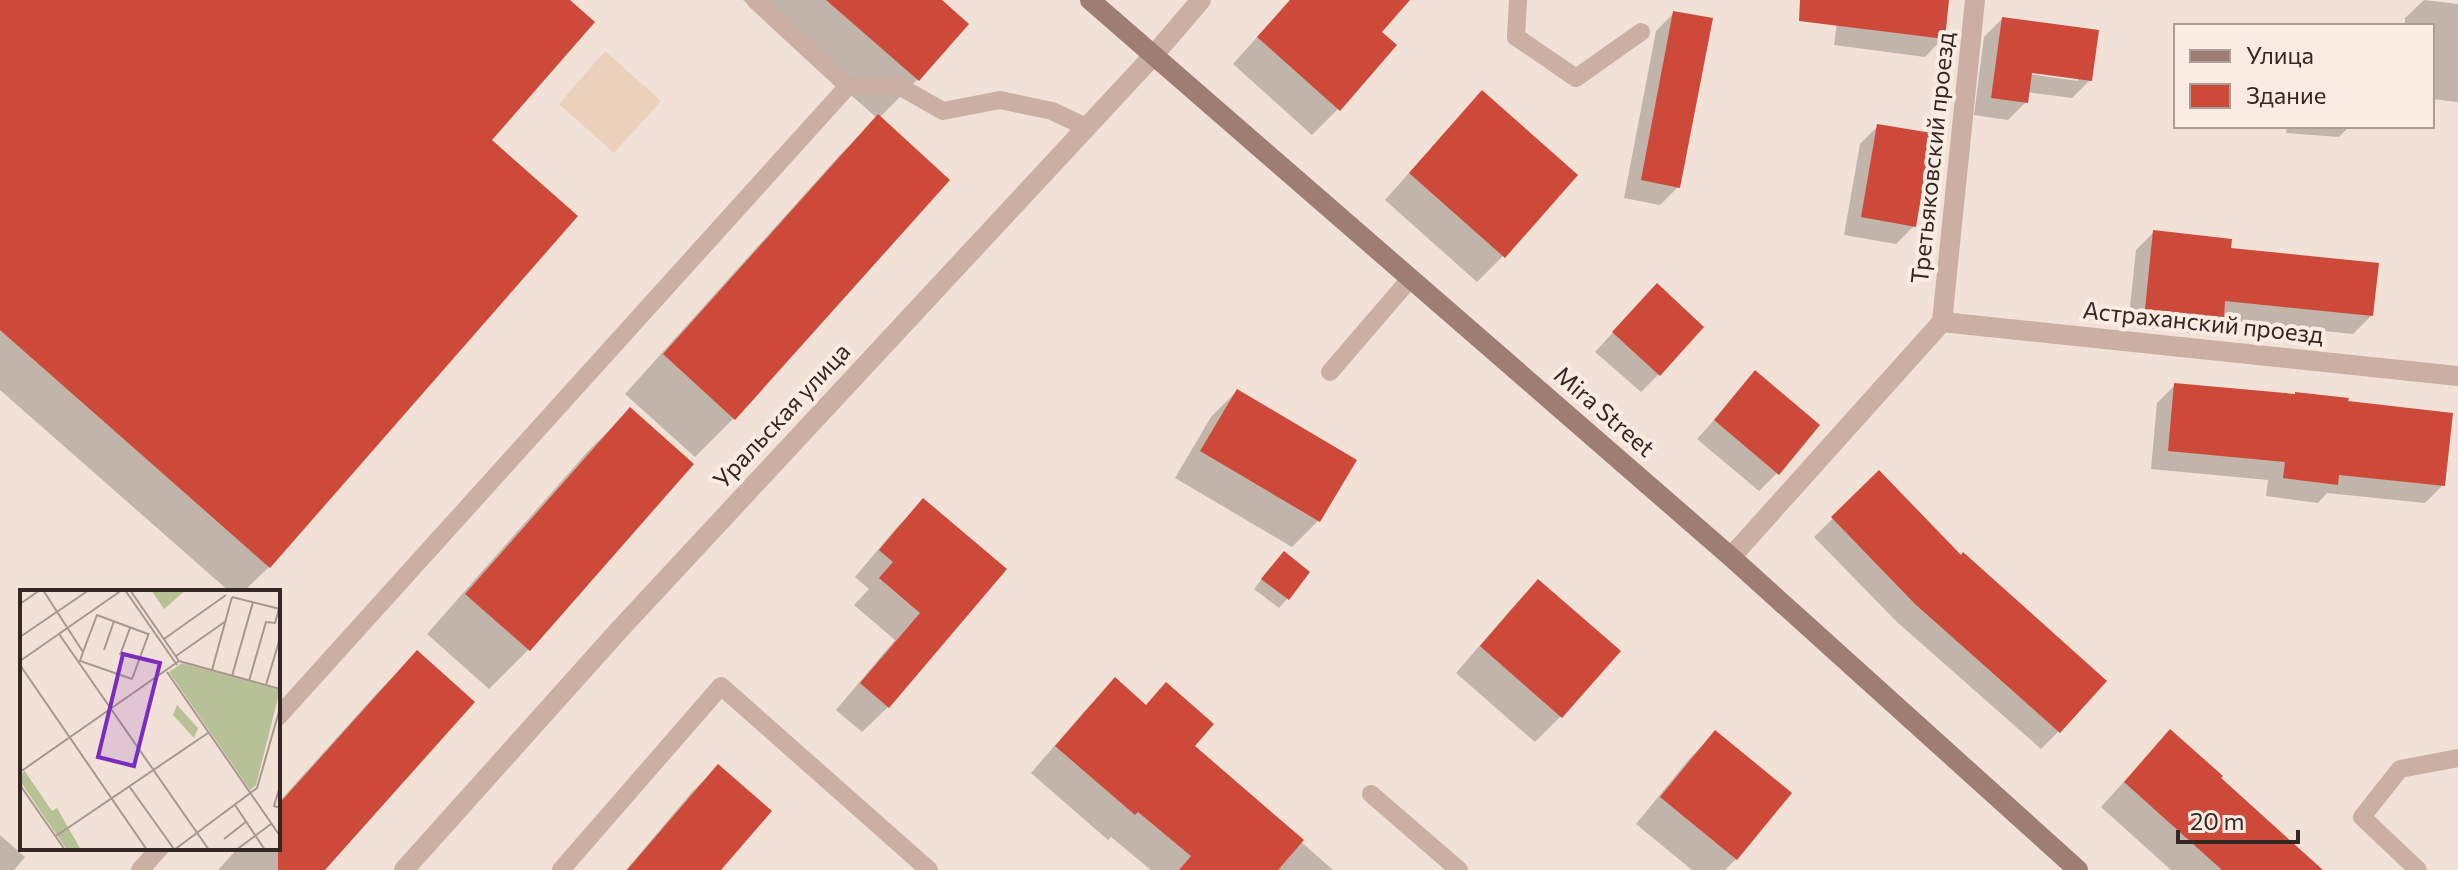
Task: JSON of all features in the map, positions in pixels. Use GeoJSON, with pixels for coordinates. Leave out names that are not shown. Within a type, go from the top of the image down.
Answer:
{"type":"FeatureCollection","features":[{"type":"Feature","properties":{"kind":"street","name":"Mira Street"},"geometry":{"type":"LineString","coordinates":[[1090,0],[1731,557],[2078,870]]}},
{"type":"Feature","properties":{"kind":"street","name":"Уральская улица"},"geometry":{"type":"LineString","coordinates":[[404,870],[620,629],[1153,56],[1201,0]]}},
{"type":"Feature","properties":{"kind":"street","name":"Третьяковский проезд"},"geometry":{"type":"LineString","coordinates":[[1942,322],[1975,0]]}},
{"type":"Feature","properties":{"kind":"street","name":"Астраханский проезд"},"geometry":{"type":"LineString","coordinates":[[1942,322],[2458,376]]}},
{"type":"Feature","properties":{"kind":"street"},"geometry":{"type":"LineString","coordinates":[[1731,557],[1942,322]]}},
{"type":"Feature","properties":{"kind":"lane"},"geometry":{"type":"LineString","coordinates":[[755,0],[848,86],[897,85],[943,111],[1000,100],[1052,111],[1086,127]]}},
{"type":"Feature","properties":{"kind":"lane"},"geometry":{"type":"LineString","coordinates":[[1518,0],[1516,37],[1576,78],[1641,32]]}},
{"type":"Feature","properties":{"kind":"lane"},"geometry":{"type":"LineString","coordinates":[[280,715],[848,86]]}},
{"type":"Feature","properties":{"kind":"lane"},"geometry":{"type":"LineString","coordinates":[[1330,372],[1410,279]]}},
{"type":"Feature","properties":{"kind":"lane"},"geometry":{"type":"LineString","coordinates":[[561,870],[721,686],[929,870]]}},
{"type":"Feature","properties":{"kind":"lane"},"geometry":{"type":"LineString","coordinates":[[2418,870],[2362,817],[2400,769],[2458,758]]}},
{"type":"Feature","properties":{"kind":"lane"},"geometry":{"type":"LineString","coordinates":[[1371,794],[1459,870]]}},
{"type":"Feature","properties":{"kind":"lane"},"geometry":{"type":"LineString","coordinates":[[144,869],[158,850]]}},
{"type":"Feature","properties":{"kind":"shaded area"},"geometry":{"type":"Polygon","coordinates":[[[605,51],[661,101],[614,153],[559,104],[605,51]]]}},
{"type":"Feature","properties":{"kind":"building"},"geometry":{"type":"Polygon","coordinates":[[[0,0],[570,0],[595,22],[492,140],[578,216],[270,568],[0,330],[0,0]]]}},
{"type":"Feature","properties":{"kind":"building"},"geometry":{"type":"Polygon","coordinates":[[[826,0],[942,0],[969,24],[919,81],[826,0]]]}},
{"type":"Feature","properties":{"kind":"building"},"geometry":{"type":"Polygon","coordinates":[[[1290,0],[1410,0],[1382,32],[1397,45],[1340,111],[1257,37],[1290,0]]]}},
{"type":"Feature","properties":{"kind":"building"},"geometry":{"type":"Polygon","coordinates":[[[1800,0],[1949,0],[1945,39],[1799,21],[1800,0]]]}},
{"type":"Feature","properties":{"kind":"building"},"geometry":{"type":"Polygon","coordinates":[[[1673,11],[1713,18],[1680,188],[1641,180],[1673,11]]]}},
{"type":"Feature","properties":{"kind":"building"},"geometry":{"type":"Polygon","coordinates":[[[2002,17],[2099,30],[2092,81],[2032,73],[2028,103],[1991,98],[2002,17]]]}},
{"type":"Feature","properties":{"kind":"building"},"geometry":{"type":"Polygon","coordinates":[[[1482,90],[1578,175],[1505,258],[1409,173],[1482,90]]]}},
{"type":"Feature","properties":{"kind":"building"},"geometry":{"type":"Polygon","coordinates":[[[878,114],[950,180],[735,420],[663,354],[878,114]]]}},
{"type":"Feature","properties":{"kind":"building"},"geometry":{"type":"Polygon","coordinates":[[[1877,124],[1932,133],[1916,227],[1861,217],[1877,124]]]}},
{"type":"Feature","properties":{"kind":"building"},"geometry":{"type":"Polygon","coordinates":[[[2153,230],[2232,239],[2231,248],[2379,263],[2373,316],[2225,301],[2224,317],[2145,309],[2153,230]]]}},
{"type":"Feature","properties":{"kind":"building"},"geometry":{"type":"Polygon","coordinates":[[[1657,283],[1704,327],[1660,376],[1612,332],[1657,283]]]}},
{"type":"Feature","properties":{"kind":"building"},"geometry":{"type":"Polygon","coordinates":[[[1755,370],[1820,425],[1779,475],[1714,420],[1755,370]]]}},
{"type":"Feature","properties":{"kind":"building"},"geometry":{"type":"Polygon","coordinates":[[[2174,383],[2295,392],[2453,413],[2445,486],[2339,475],[2338,485],[2283,478],[2285,462],[2168,451],[2174,383]]]}},
{"type":"Feature","properties":{"kind":"building"},"geometry":{"type":"Polygon","coordinates":[[[1237,389],[1357,460],[1320,522],[1200,451],[1237,389]]]}},
{"type":"Feature","properties":{"kind":"building"},"geometry":{"type":"Polygon","coordinates":[[[630,407],[694,464],[530,651],[465,594],[630,407]]]}},
{"type":"Feature","properties":{"kind":"building"},"geometry":{"type":"Polygon","coordinates":[[[1879,470],[1961,555],[1963,552],[2107,681],[2060,733],[1915,604],[1831,517],[1879,470]]]}},
{"type":"Feature","properties":{"kind":"building"},"geometry":{"type":"Polygon","coordinates":[[[923,498],[1007,569],[889,708],[860,683],[920,613],[879,578],[893,562],[879,550],[923,498]]]}},
{"type":"Feature","properties":{"kind":"building"},"geometry":{"type":"Polygon","coordinates":[[[1284,551],[1310,572],[1289,600],[1261,579],[1284,551]]]}},
{"type":"Feature","properties":{"kind":"building"},"geometry":{"type":"Polygon","coordinates":[[[1538,579],[1621,651],[1562,718],[1480,646],[1538,579]]]}},
{"type":"Feature","properties":{"kind":"building"},"geometry":{"type":"Polygon","coordinates":[[[417,650],[475,702],[325,870],[278,870],[280,803],[417,650]]]}},
{"type":"Feature","properties":{"kind":"building"},"geometry":{"type":"Polygon","coordinates":[[[1115,677],[1146,705],[1166,682],[1214,724],[1195,746],[1304,840],[1278,870],[1179,870],[1191,856],[1138,812],[1135,815],[1055,746],[1115,677]]]}},
{"type":"Feature","properties":{"kind":"building"},"geometry":{"type":"Polygon","coordinates":[[[2170,729],[2323,870],[2222,870],[2124,782],[2170,729]]]}},
{"type":"Feature","properties":{"kind":"building"},"geometry":{"type":"Polygon","coordinates":[[[1715,730],[1792,793],[1737,860],[1660,797],[1715,730]]]}},
{"type":"Feature","properties":{"kind":"building"},"geometry":{"type":"Polygon","coordinates":[[[718,764],[772,811],[721,870],[627,870],[718,764]]]}}]}
